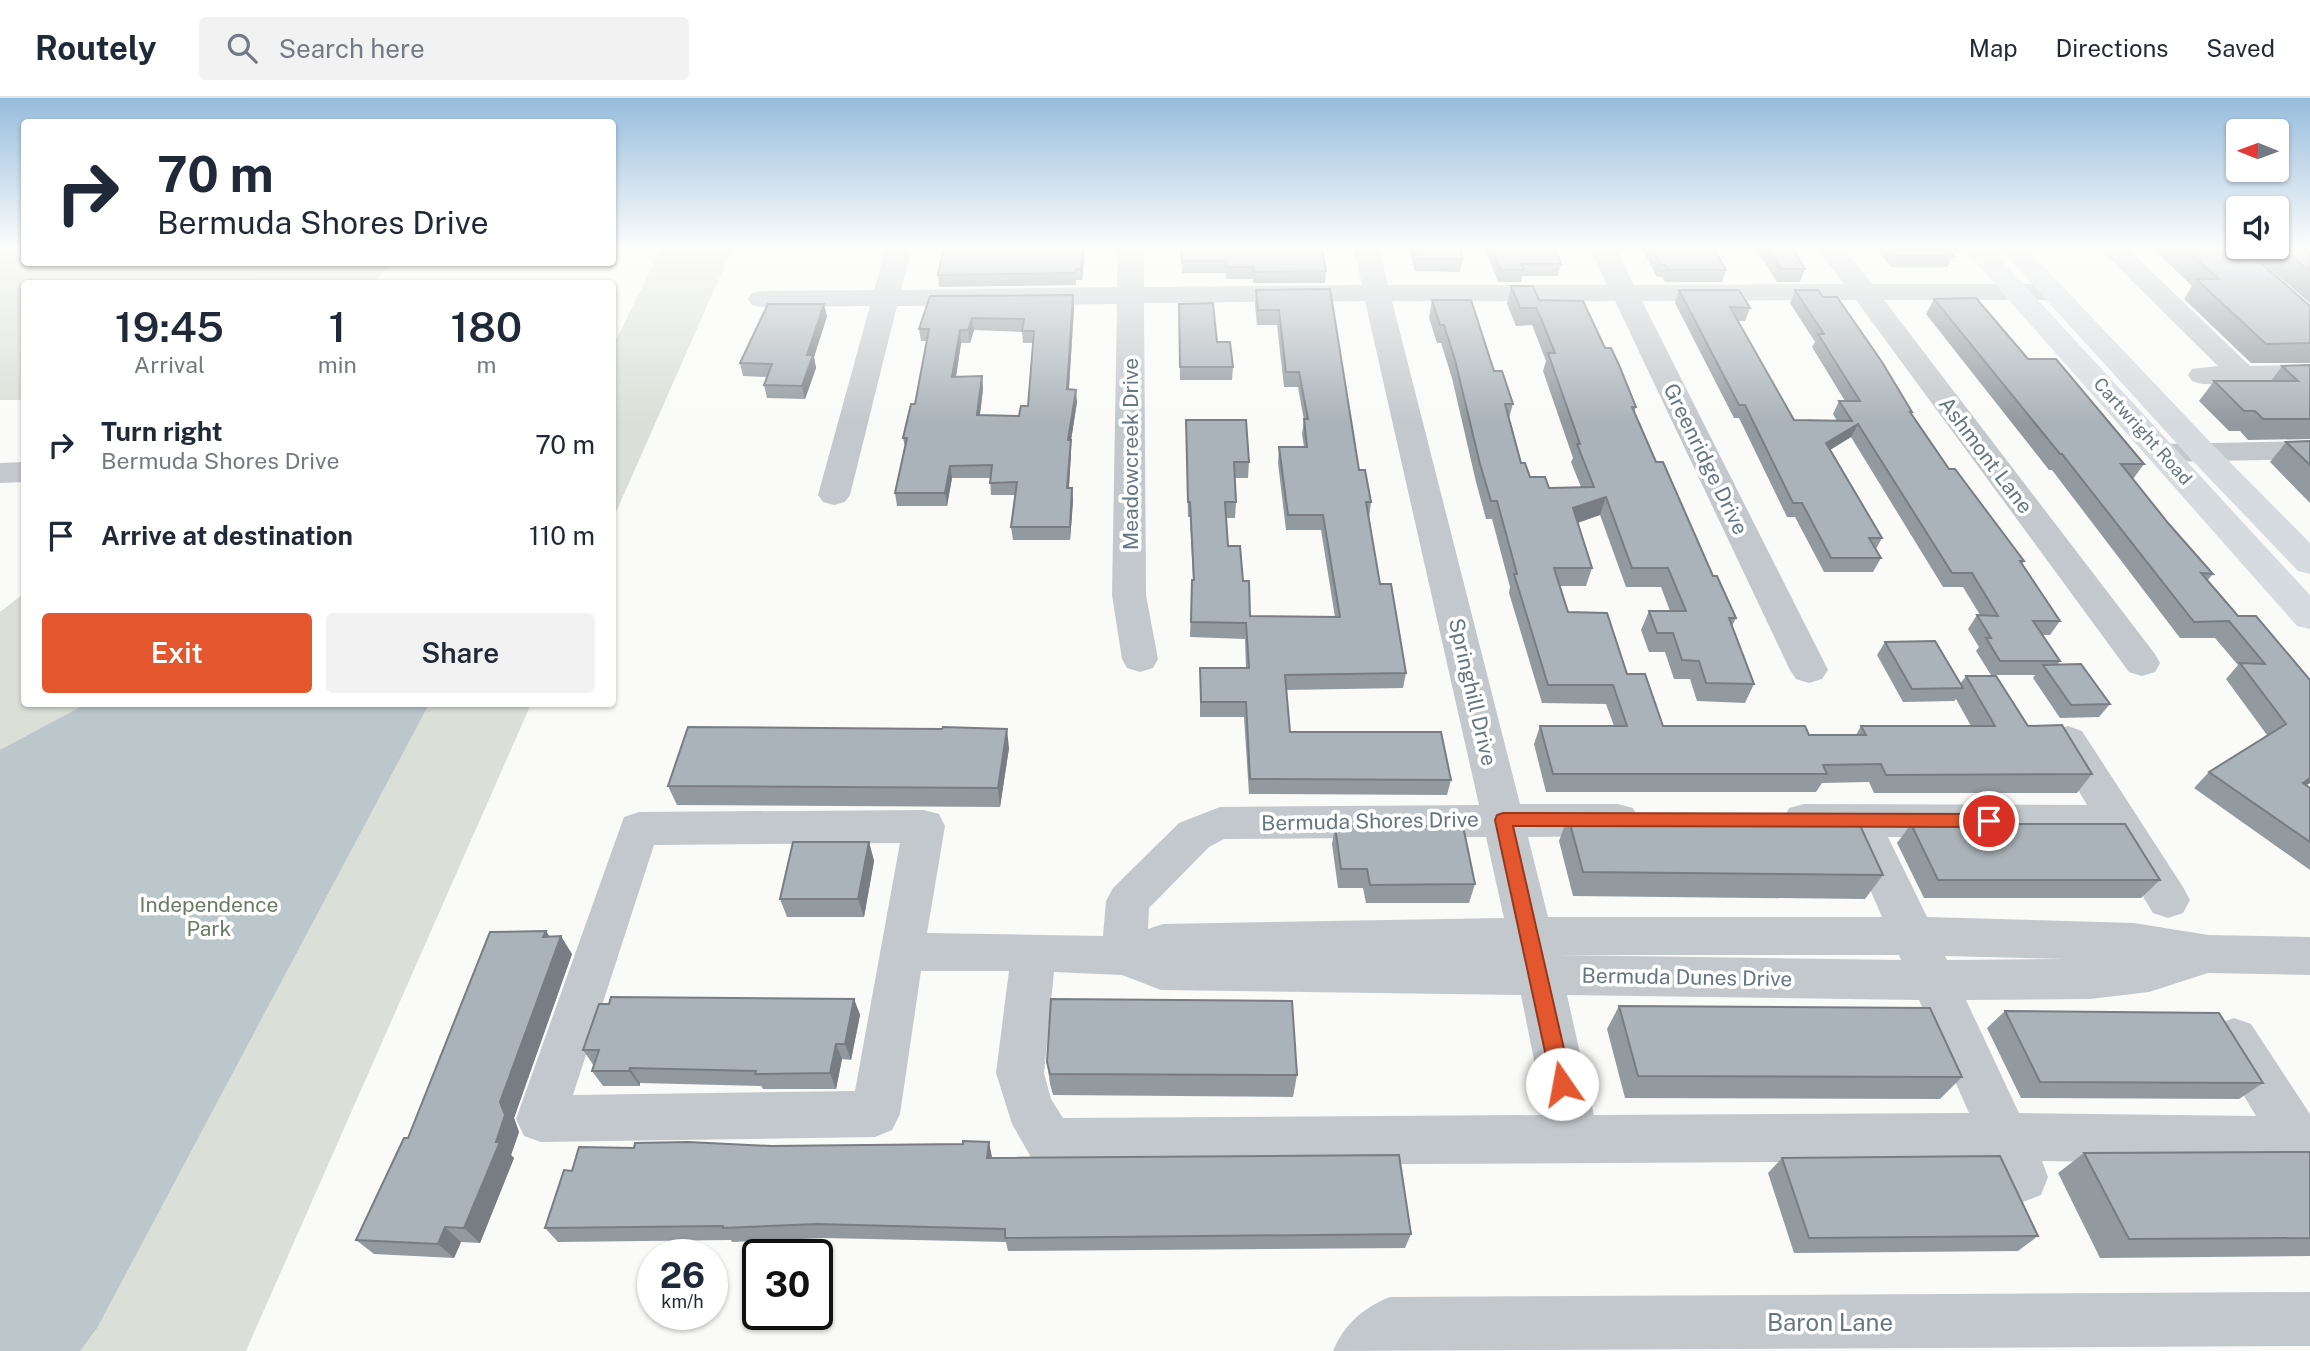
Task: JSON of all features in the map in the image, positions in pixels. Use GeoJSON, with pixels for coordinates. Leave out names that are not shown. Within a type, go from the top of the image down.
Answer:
{"type":"FeatureCollection","features":[{"type":"Feature","properties":{"kind":"main road","name":"Cartwright Road"},"geometry":{"type":"LineString","coordinates":[[2027,305],[2310,617]]}},
{"type":"Feature","properties":{"kind":"main road","name":"Cartwright Road"},"geometry":{"type":"LineString","coordinates":[[2066,305],[2310,563]]}},
{"type":"Feature","properties":{"kind":"street"},"geometry":{"type":"LineString","coordinates":[[834,495],[883,305]]}},
{"type":"Feature","properties":{"kind":"street","name":"Meadowcreek Drive"},"geometry":{"type":"LineString","coordinates":[[1131,305],[1129,595],[1140,659]]}},
{"type":"Feature","properties":{"kind":"street","name":"Springhill Drive"},"geometry":{"type":"LineString","coordinates":[[1380,305],[1503,820],[1574,1139]]}},
{"type":"Feature","properties":{"kind":"street","name":"Greenridge Drive"},"geometry":{"type":"LineString","coordinates":[[1631,305],[1809,670]]}},
{"type":"Feature","properties":{"kind":"street","name":"Ashmont Lane"},"geometry":{"type":"LineString","coordinates":[[1873,305],[2142,663]]}},
{"type":"Feature","properties":{"kind":"street"},"geometry":{"type":"LineString","coordinates":[[2171,305],[2242,374]]}},
{"type":"Feature","properties":{"kind":"street"},"geometry":{"type":"LineString","coordinates":[[2202,374],[2310,374]]}},
{"type":"Feature","properties":{"kind":"street"},"geometry":{"type":"LineString","coordinates":[[2164,453],[2310,450]]}},
{"type":"Feature","properties":{"kind":"street"},"geometry":{"type":"LineString","coordinates":[[0,473],[21,472]]}},
{"type":"Feature","properties":{"kind":"street"},"geometry":{"type":"LineString","coordinates":[[2068,741],[2168,900]]}},
{"type":"Feature","properties":{"kind":"street","name":"Bermuda Shores Drive"},"geometry":{"type":"LineString","coordinates":[[1123,956],[1128,901],[1194,835],[1220,823],[1654,820]]}},
{"type":"Feature","properties":{"kind":"street"},"geometry":{"type":"LineString","coordinates":[[1764,820],[2118,821]]}},
{"type":"Feature","properties":{"kind":"street"},"geometry":{"type":"LineString","coordinates":[[1860,820],[2014,1157]]}},
{"type":"Feature","properties":{"kind":"street"},"geometry":{"type":"LineString","coordinates":[[924,827],[902,952],[875,1114],[541,1119],[639,829],[924,827]]}},
{"type":"Feature","properties":{"kind":"street","name":"Bermuda Dunes Drive"},"geometry":{"type":"LineString","coordinates":[[902,952],[1034,952],[1123,956],[1161,970],[1534,956],[1913,936],[2134,942],[2208,954],[2310,956]]}},
{"type":"Feature","properties":{"kind":"street"},"geometry":{"type":"LineString","coordinates":[[1034,952],[1020,1073],[1029,1108],[1050,1142],[1574,1139],[2014,1157],[2304,1150]]}},
{"type":"Feature","properties":{"kind":"street","name":"Bermuda Dunes Drive"},"geometry":{"type":"LineString","coordinates":[[1534,956],[1933,980],[2090,979],[2148,972],[2208,954]]}},
{"type":"Feature","properties":{"kind":"street"},"geometry":{"type":"LineString","coordinates":[[2227,1029],[2304,1150]]}},
{"type":"Feature","properties":{"kind":"street","name":"Baron Lane"},"geometry":{"type":"LineString","coordinates":[[1361,1351],[1390,1324],[2310,1319]]}},
{"type":"Feature","properties":{"kind":"green space"},"geometry":{"type":"Polygon","coordinates":[[[0,305],[21,305],[21,400],[0,400],[0,305]]]}},
{"type":"Feature","properties":{"kind":"green space"},"geometry":{"type":"Polygon","coordinates":[[[633,305],[707,305],[616,512],[616,340],[633,305]]]}},
{"type":"Feature","properties":{"kind":"green space","name":"Independence Park"},"geometry":{"type":"Polygon","coordinates":[[[21,595],[21,707],[530,707],[246,1351],[0,1351],[0,612],[21,595]]]}},
{"type":"Feature","properties":{"kind":"shaded area","name":"Independence Park"},"geometry":{"type":"Polygon","coordinates":[[[80,707],[427,707],[97,1328],[80,1351],[0,1351],[0,750],[80,707]]]}},
{"type":"Feature","properties":{"kind":"building"},"geometry":{"type":"Polygon","coordinates":[[[767,305],[824,305],[807,355],[813,355],[802,386],[764,385],[772,364],[740,363],[767,305]]]}},
{"type":"Feature","properties":{"kind":"building"},"geometry":{"type":"Polygon","coordinates":[[[927,305],[1072,305],[1067,389],[1076,390],[1068,440],[1071,440],[1067,488],[1072,488],[1070,527],[1011,527],[1017,482],[990,483],[992,465],[950,466],[945,493],[895,493],[907,438],[903,438],[911,404],[915,404],[929,329],[919,329],[927,305]],[[972,318],[968,330],[960,330],[952,377],[982,376],[977,415],[1019,416],[1021,406],[1028,406],[1034,331],[1022,331],[1024,319],[972,318]]]}},
{"type":"Feature","properties":{"kind":"building"},"geometry":{"type":"Polygon","coordinates":[[[1179,305],[1213,305],[1217,342],[1230,342],[1233,367],[1180,367],[1179,305]]]}},
{"type":"Feature","properties":{"kind":"building"},"geometry":{"type":"Polygon","coordinates":[[[1258,305],[1333,305],[1359,470],[1365,470],[1371,502],[1366,502],[1380,584],[1391,584],[1406,673],[1285,675],[1290,732],[1441,732],[1451,780],[1250,779],[1246,702],[1201,702],[1200,668],[1249,668],[1246,623],[1191,622],[1194,580],[1186,420],[1246,420],[1249,462],[1234,462],[1236,502],[1225,502],[1228,546],[1240,546],[1243,581],[1249,581],[1250,616],[1340,617],[1323,515],[1288,515],[1279,447],[1307,447],[1304,419],[1308,419],[1299,372],[1286,372],[1279,310],[1258,310],[1258,305]]]}},
{"type":"Feature","properties":{"kind":"building"},"geometry":{"type":"Polygon","coordinates":[[[1434,305],[1473,305],[1494,371],[1502,371],[1513,404],[1505,404],[1521,463],[1525,463],[1530,477],[1545,477],[1549,488],[1594,487],[1577,444],[1580,444],[1548,353],[1555,353],[1543,323],[1536,308],[1520,308],[1519,305],[1585,305],[1605,348],[1611,348],[1636,407],[1632,407],[1656,462],[1663,462],[1713,576],[1717,576],[1736,618],[1729,618],[1754,684],[1706,683],[1699,661],[1682,660],[1673,633],[1657,633],[1649,611],[1686,611],[1668,568],[1632,568],[1606,497],[1573,508],[1592,568],[1554,568],[1568,612],[1607,613],[1627,674],[1645,674],[1663,726],[1805,726],[1809,735],[1866,735],[1861,726],[1995,726],[1966,676],[1996,676],[2028,726],[2062,725],[2092,774],[1886,775],[1881,764],[1823,765],[1827,774],[1553,774],[1540,726],[1627,726],[1613,685],[1548,685],[1514,574],[1517,574],[1497,501],[1491,501],[1480,464],[1455,360],[1444,325],[1440,325],[1434,305]]]}},
{"type":"Feature","properties":{"kind":"building"},"geometry":{"type":"Polygon","coordinates":[[[1687,305],[1748,305],[1750,308],[1730,307],[1794,420],[1852,421],[1839,401],[1860,401],[1818,334],[1824,334],[1805,305],[1843,305],[1949,469],[1955,469],[2024,561],[2020,561],[2060,621],[2033,621],[2060,661],[2000,661],[1986,638],[1991,638],[1977,615],[1998,616],[1972,573],[1952,573],[1858,424],[1826,443],[1882,538],[1869,538],[1881,558],[1831,558],[1802,503],[1793,503],[1745,405],[1739,405],[1687,305]]]}},
{"type":"Feature","properties":{"kind":"building"},"geometry":{"type":"Polygon","coordinates":[[[1939,305],[1982,305],[2028,359],[2056,359],[2144,464],[2121,464],[2213,574],[2201,573],[2238,616],[2256,616],[2310,680],[2310,778],[2303,783],[2310,788],[2310,842],[2209,772],[2286,724],[2240,663],[2265,664],[2229,621],[2194,622],[1939,305]]]}},
{"type":"Feature","properties":{"kind":"building"},"geometry":{"type":"Polygon","coordinates":[[[2225,305],[2309,305],[2310,343],[2266,344],[2225,305]]]}},
{"type":"Feature","properties":{"kind":"building"},"geometry":{"type":"Polygon","coordinates":[[[2310,365],[2310,419],[2263,419],[2255,411],[2244,411],[2214,381],[2298,381],[2282,366],[2310,365]]]}},
{"type":"Feature","properties":{"kind":"building"},"geometry":{"type":"Polygon","coordinates":[[[2310,441],[2310,465],[2286,442],[2310,441]]]}},
{"type":"Feature","properties":{"kind":"building"},"geometry":{"type":"Polygon","coordinates":[[[1935,641],[1963,688],[1912,689],[1885,642],[1935,641]]]}},
{"type":"Feature","properties":{"kind":"building"},"geometry":{"type":"Polygon","coordinates":[[[2081,664],[2110,704],[2071,705],[2043,665],[2081,664]]]}},
{"type":"Feature","properties":{"kind":"building"},"geometry":{"type":"Polygon","coordinates":[[[688,727],[1007,729],[998,788],[668,786],[688,727]]]}},
{"type":"Feature","properties":{"kind":"building"},"geometry":{"type":"Polygon","coordinates":[[[1568,816],[1857,819],[1883,875],[1583,872],[1568,816]]]}},
{"type":"Feature","properties":{"kind":"building"},"geometry":{"type":"Polygon","coordinates":[[[1911,824],[2125,824],[2160,880],[1938,880],[1911,824]]]}},
{"type":"Feature","properties":{"kind":"building"},"geometry":{"type":"Polygon","coordinates":[[[1335,826],[1463,826],[1475,884],[1370,885],[1367,869],[1341,869],[1335,826]]]}},
{"type":"Feature","properties":{"kind":"building"},"geometry":{"type":"Polygon","coordinates":[[[793,842],[869,842],[858,899],[780,899],[793,842]]]}},
{"type":"Feature","properties":{"kind":"building"},"geometry":{"type":"Polygon","coordinates":[[[546,931],[543,937],[561,936],[500,1102],[505,1115],[496,1142],[500,1142],[464,1228],[445,1227],[438,1244],[356,1240],[404,1138],[408,1138],[490,932],[546,931]]]}},
{"type":"Feature","properties":{"kind":"building"},"geometry":{"type":"Polygon","coordinates":[[[611,997],[854,999],[845,1044],[836,1044],[830,1073],[755,1074],[756,1071],[630,1068],[629,1071],[592,1071],[599,1050],[583,1050],[599,1004],[609,1004],[611,997]]]}},
{"type":"Feature","properties":{"kind":"building"},"geometry":{"type":"Polygon","coordinates":[[[1051,999],[1292,1001],[1297,1075],[1050,1074],[1047,1062],[1051,999]]]}},
{"type":"Feature","properties":{"kind":"building"},"geometry":{"type":"Polygon","coordinates":[[[1619,1006],[1930,1008],[1962,1077],[1638,1076],[1619,1006]]]}},
{"type":"Feature","properties":{"kind":"building"},"geometry":{"type":"Polygon","coordinates":[[[2005,1011],[2219,1013],[2263,1083],[2040,1082],[2005,1011]]]}},
{"type":"Feature","properties":{"kind":"building"},"geometry":{"type":"Polygon","coordinates":[[[963,1141],[989,1142],[987,1158],[1399,1155],[1411,1234],[1005,1238],[1005,1229],[817,1224],[723,1228],[545,1228],[564,1170],[572,1171],[579,1147],[634,1148],[635,1143],[688,1142],[771,1146],[963,1144],[963,1141]]]}},
{"type":"Feature","properties":{"kind":"building"},"geometry":{"type":"Polygon","coordinates":[[[2310,1152],[2310,1238],[2129,1239],[2084,1153],[2310,1152]]]}},
{"type":"Feature","properties":{"kind":"building"},"geometry":{"type":"Polygon","coordinates":[[[2000,1156],[2038,1236],[1809,1238],[1782,1158],[2000,1156]]]}},
{"type":"Feature","properties":{"kind":"route"},"geometry":{"type":"LineString","coordinates":[[1562,1084],[1503,820],[1989,821]]}}]}
